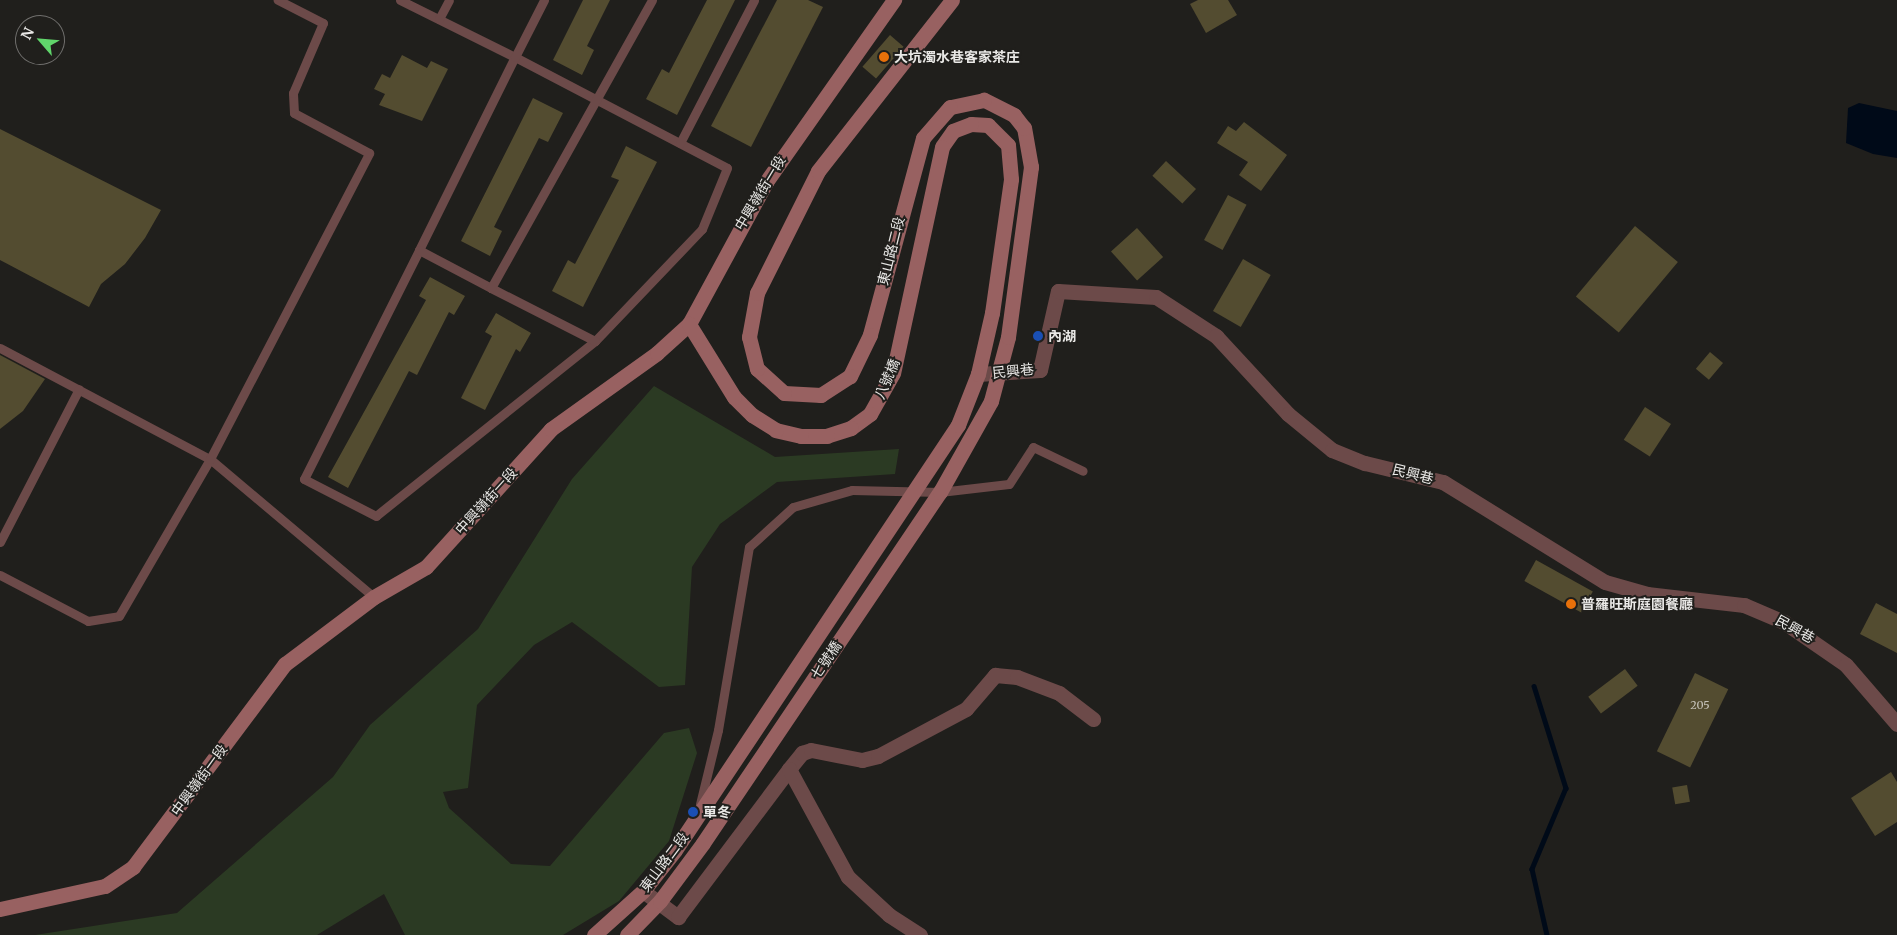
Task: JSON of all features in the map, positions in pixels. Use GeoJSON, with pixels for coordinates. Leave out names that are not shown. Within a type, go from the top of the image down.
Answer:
{"type":"FeatureCollection","features":[{"type":"Feature","properties":{"kind":"main road","name":"中興嶺街一段"},"geometry":{"type":"LineString","coordinates":[[0,909],[105,886],[133,867],[285,664],[374,597],[426,568],[551,429],[657,353],[689,324],[766,182],[894,0]]}},
{"type":"Feature","properties":{"kind":"main road","name":"東山路二段"},"geometry":{"type":"LineString","coordinates":[[912,531],[940,492],[979,429],[999,374],[1028,200],[1030,144],[1014,114],[984,100],[950,107],[923,138],[870,335],[850,376],[821,395],[784,393],[768,384],[751,355],[750,319],[757,293],[818,171],[952,0]]}},
{"type":"Feature","properties":{"kind":"main road","name":"八號橋"},"geometry":{"type":"LineString","coordinates":[[689,324],[706,347],[734,397],[776,430],[801,436],[827,436],[851,428],[870,414],[884,394],[898,353],[935,165],[953,131],[971,124],[988,125],[1008,145],[1011,179],[978,374]]}},
{"type":"Feature","properties":{"kind":"main road"},"geometry":{"type":"LineString","coordinates":[[914,492],[958,425],[978,374]]}},
{"type":"Feature","properties":{"kind":"main road","name":"七號橋"},"geometry":{"type":"LineString","coordinates":[[724,778],[914,492]]}},
{"type":"Feature","properties":{"kind":"main road","name":"七號橋"},"geometry":{"type":"LineString","coordinates":[[740,790],[912,531]]}},
{"type":"Feature","properties":{"kind":"main road","name":"東山路二段"},"geometry":{"type":"LineString","coordinates":[[594,935],[643,891],[724,778]]}},
{"type":"Feature","properties":{"kind":"main road","name":"東山路二段"},"geometry":{"type":"LineString","coordinates":[[627,935],[660,901],[740,790]]}},
{"type":"Feature","properties":{"kind":"street","name":"民興巷"},"geometry":{"type":"LineString","coordinates":[[978,374],[1040,370],[1058,291],[1156,297],[1216,336],[1288,414],[1332,450],[1365,463],[1444,482],[1605,582],[1647,594],[1744,605],[1784,622],[1846,665],[1897,724]]}},
{"type":"Feature","properties":{"kind":"street"},"geometry":{"type":"LineString","coordinates":[[643,891],[660,901],[678,917],[802,753],[811,750],[862,760],[878,756],[966,709],[996,675],[1017,678],[1059,693],[1094,719]]}},
{"type":"Feature","properties":{"kind":"street"},"geometry":{"type":"LineString","coordinates":[[789,769],[848,876],[883,910],[920,935]]}},
{"type":"Feature","properties":{"kind":"lane"},"geometry":{"type":"LineString","coordinates":[[0,575],[88,621],[104,622],[119,616],[210,459],[369,153],[294,113],[293,93],[324,23],[278,0]]}},
{"type":"Feature","properties":{"kind":"lane"},"geometry":{"type":"LineString","coordinates":[[400,0],[515,57],[727,168],[702,229],[595,341],[376,516],[304,479],[418,250],[515,57],[544,0]]}},
{"type":"Feature","properties":{"kind":"lane"},"geometry":{"type":"LineString","coordinates":[[439,19],[449,0]]}},
{"type":"Feature","properties":{"kind":"lane"},"geometry":{"type":"LineString","coordinates":[[491,288],[652,0]]}},
{"type":"Feature","properties":{"kind":"lane"},"geometry":{"type":"LineString","coordinates":[[680,143],[754,0]]}},
{"type":"Feature","properties":{"kind":"lane"},"geometry":{"type":"LineString","coordinates":[[418,250],[595,341]]}},
{"type":"Feature","properties":{"kind":"lane"},"geometry":{"type":"LineString","coordinates":[[0,348],[210,459],[374,597]]}},
{"type":"Feature","properties":{"kind":"lane"},"geometry":{"type":"LineString","coordinates":[[0,542],[79,389]]}},
{"type":"Feature","properties":{"kind":"lane"},"geometry":{"type":"LineString","coordinates":[[697,817],[718,730],[749,547],[793,507],[852,490],[940,492],[1009,484],[1033,447],[1083,471]]}},
{"type":"Feature","properties":{"kind":"green space"},"geometry":{"type":"Polygon","coordinates":[[[654,386],[775,457],[899,449],[895,474],[777,482],[720,524],[692,567],[685,685],[659,687],[572,622],[534,645],[477,705],[468,788],[443,792],[449,808],[511,864],[550,866],[664,733],[689,728],[697,753],[669,841],[619,901],[563,935],[405,935],[384,894],[317,935],[35,935],[177,913],[333,777],[370,725],[478,629],[572,479],[654,386]]]}},
{"type":"Feature","properties":{"kind":"water"},"geometry":{"type":"Polygon","coordinates":[[[1859,103],[1897,111],[1897,158],[1873,154],[1846,143],[1848,108],[1859,103]]]}},
{"type":"Feature","properties":{"kind":"building"},"geometry":{"type":"Polygon","coordinates":[[[583,0],[610,0],[587,46],[594,50],[582,75],[553,60],[583,0]]]}},
{"type":"Feature","properties":{"kind":"building"},"geometry":{"type":"Polygon","coordinates":[[[707,0],[735,0],[677,115],[646,99],[662,69],[669,73],[707,0]]]}},
{"type":"Feature","properties":{"kind":"building"},"geometry":{"type":"Polygon","coordinates":[[[777,0],[808,0],[823,7],[751,147],[711,126],[777,0]]]}},
{"type":"Feature","properties":{"kind":"building"},"geometry":{"type":"Polygon","coordinates":[[[1198,0],[1228,0],[1237,15],[1206,33],[1190,4],[1198,0]]]}},
{"type":"Feature","properties":{"kind":"building","name":"大坑濁水巷客家茶庄"},"geometry":{"type":"Polygon","coordinates":[[[890,35],[904,47],[876,79],[862,67],[890,35]]]}},
{"type":"Feature","properties":{"kind":"building"},"geometry":{"type":"Polygon","coordinates":[[[402,55],[427,68],[431,61],[448,69],[422,121],[379,105],[385,94],[374,89],[382,74],[390,78],[402,55]]]}},
{"type":"Feature","properties":{"kind":"building"},"geometry":{"type":"Polygon","coordinates":[[[533,98],[563,113],[548,142],[539,138],[494,227],[502,231],[490,256],[461,241],[533,98]]]}},
{"type":"Feature","properties":{"kind":"building"},"geometry":{"type":"Polygon","coordinates":[[[1244,122],[1287,155],[1261,191],[1239,175],[1248,162],[1217,143],[1228,126],[1236,131],[1244,122]]]}},
{"type":"Feature","properties":{"kind":"building"},"geometry":{"type":"Polygon","coordinates":[[[0,129],[161,210],[145,238],[125,264],[101,284],[89,307],[0,260],[0,129]]]}},
{"type":"Feature","properties":{"kind":"building"},"geometry":{"type":"Polygon","coordinates":[[[626,146],[657,162],[583,307],[552,291],[568,260],[575,264],[619,180],[611,177],[626,146]]]}},
{"type":"Feature","properties":{"kind":"building"},"geometry":{"type":"Polygon","coordinates":[[[1166,161],[1196,189],[1182,204],[1152,176],[1166,161]]]}},
{"type":"Feature","properties":{"kind":"building"},"geometry":{"type":"Polygon","coordinates":[[[1228,195],[1247,205],[1223,250],[1204,240],[1228,195]]]}},
{"type":"Feature","properties":{"kind":"building"},"geometry":{"type":"Polygon","coordinates":[[[1635,226],[1678,262],[1619,332],[1576,296],[1635,226]]]}},
{"type":"Feature","properties":{"kind":"building"},"geometry":{"type":"Polygon","coordinates":[[[1137,228],[1163,257],[1137,280],[1111,251],[1137,228]]]}},
{"type":"Feature","properties":{"kind":"building"},"geometry":{"type":"Polygon","coordinates":[[[1243,259],[1271,275],[1241,327],[1213,311],[1243,259]]]}},
{"type":"Feature","properties":{"kind":"building"},"geometry":{"type":"Polygon","coordinates":[[[430,277],[465,296],[454,315],[449,312],[417,375],[409,371],[348,488],[328,477],[426,300],[419,296],[430,277]]]}},
{"type":"Feature","properties":{"kind":"building"},"geometry":{"type":"Polygon","coordinates":[[[496,313],[531,333],[520,352],[516,349],[485,410],[461,398],[492,336],[485,332],[496,313]]]}},
{"type":"Feature","properties":{"kind":"building"},"geometry":{"type":"Polygon","coordinates":[[[1710,352],[1723,363],[1709,380],[1696,369],[1710,352]]]}},
{"type":"Feature","properties":{"kind":"building"},"geometry":{"type":"Polygon","coordinates":[[[0,355],[45,379],[23,411],[0,429],[0,355]]]}},
{"type":"Feature","properties":{"kind":"building"},"geometry":{"type":"Polygon","coordinates":[[[1645,407],[1671,424],[1650,457],[1624,440],[1645,407]]]}},
{"type":"Feature","properties":{"kind":"building"},"geometry":{"type":"Polygon","coordinates":[[[1536,560],[1593,592],[1581,613],[1524,581],[1536,560]]]}},
{"type":"Feature","properties":{"kind":"building"},"geometry":{"type":"Polygon","coordinates":[[[1876,603],[1897,614],[1897,653],[1860,634],[1876,603]]]}},
{"type":"Feature","properties":{"kind":"building"},"geometry":{"type":"Polygon","coordinates":[[[1625,669],[1638,686],[1601,713],[1588,697],[1625,669]]]}},
{"type":"Feature","properties":{"kind":"building"},"geometry":{"type":"Polygon","coordinates":[[[1695,673],[1728,689],[1690,767],[1657,751],[1695,673]]]}},
{"type":"Feature","properties":{"kind":"building"},"geometry":{"type":"Polygon","coordinates":[[[1891,772],[1897,782],[1897,822],[1875,836],[1851,798],[1891,772]]]}},
{"type":"Feature","properties":{"kind":"building"},"geometry":{"type":"Polygon","coordinates":[[[1687,785],[1690,802],[1675,804],[1672,788],[1687,785]]]}},
{"type":"Feature","properties":{"kind":"waterway"},"geometry":{"type":"LineString","coordinates":[[1534,686],[1566,788],[1532,869],[1547,935]]}},
{"type":"Feature","properties":{"kind":"place","name":"大坑濁水巷客家茶庄"},"geometry":{"type":"Point","coordinates":[884,57]}},
{"type":"Feature","properties":{"kind":"place","name":"內湖"},"geometry":{"type":"Point","coordinates":[1038,336]}},
{"type":"Feature","properties":{"kind":"place","name":"普羅旺斯庭園餐廳"},"geometry":{"type":"Point","coordinates":[1571,604]}},
{"type":"Feature","properties":{"kind":"place","name":"單冬"},"geometry":{"type":"Point","coordinates":[693,812]}}]}
